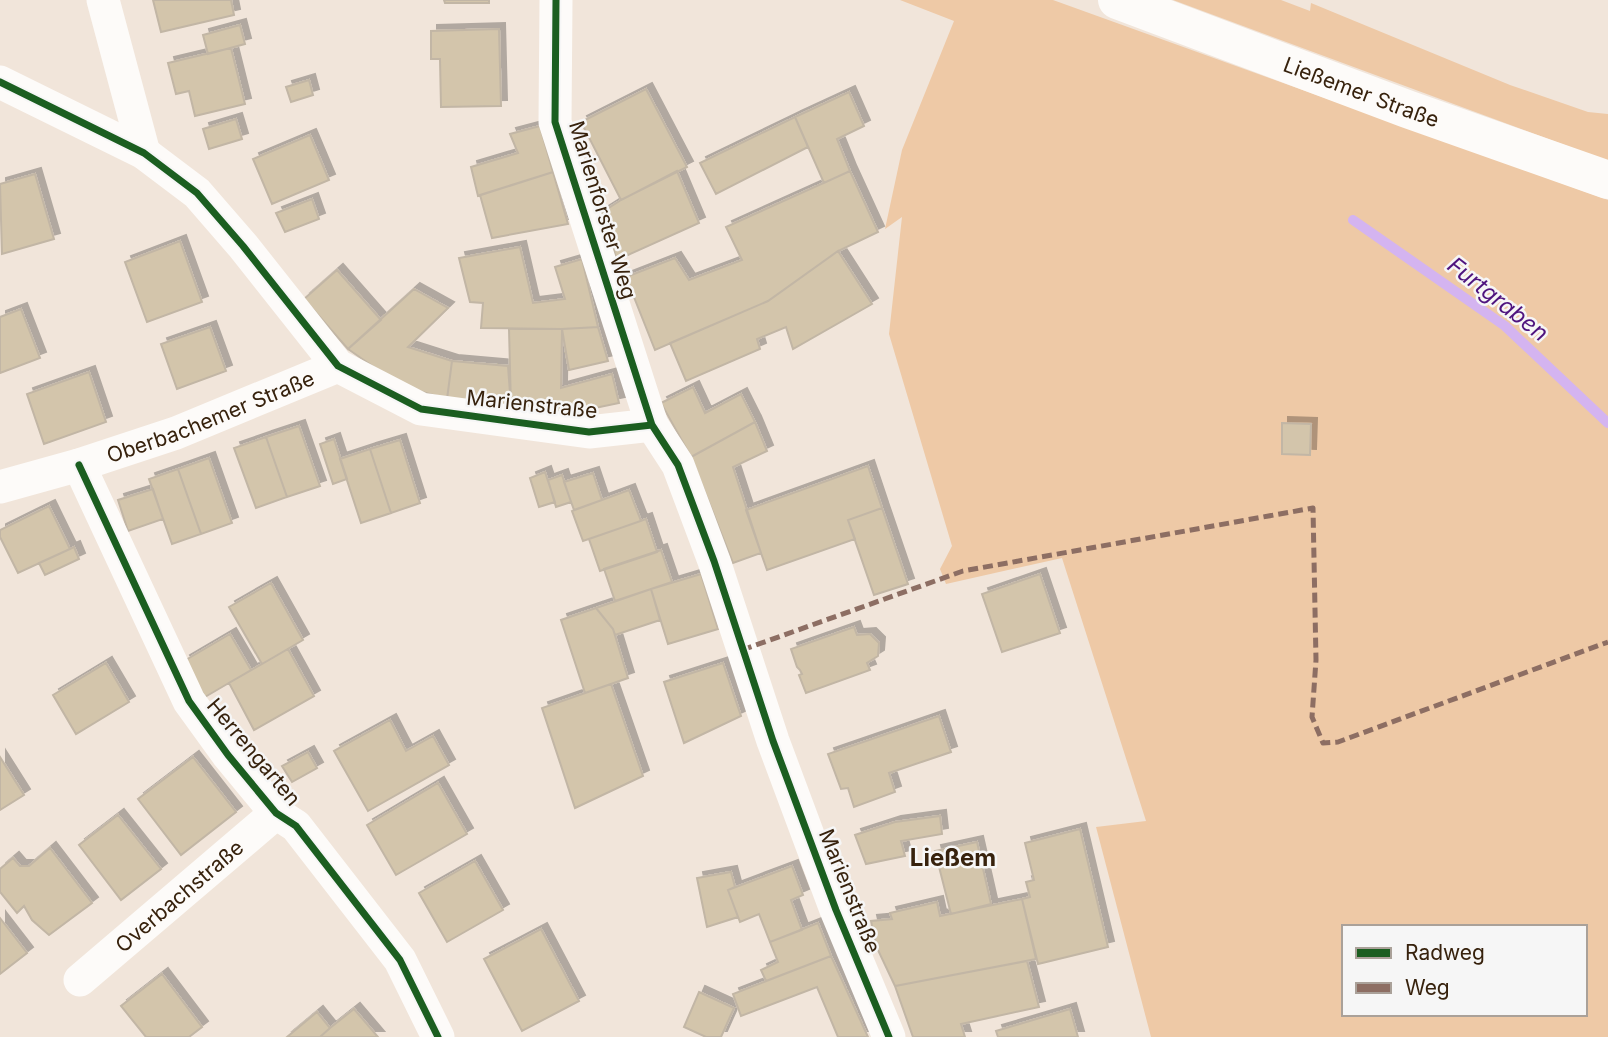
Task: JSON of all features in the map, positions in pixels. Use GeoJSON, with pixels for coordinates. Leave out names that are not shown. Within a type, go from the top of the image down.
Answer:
{"type":"FeatureCollection","features":[{"type":"Feature","properties":{"kind":"street"},"geometry":{"type":"LineString","coordinates":[[103,0],[145,153]]}},
{"type":"Feature","properties":{"kind":"street","name":"Marienforster Weg"},"geometry":{"type":"LineString","coordinates":[[556,0],[555,121],[652,425]]}},
{"type":"Feature","properties":{"kind":"street","name":"Ließemer Straße"},"geometry":{"type":"LineString","coordinates":[[1116,0],[1407,109],[1608,180]]}},
{"type":"Feature","properties":{"kind":"street","name":"Marienstraße"},"geometry":{"type":"LineString","coordinates":[[0,82],[145,153],[197,193],[243,246],[338,366],[421,410],[589,432],[652,425],[678,465],[714,561],[773,741],[836,910],[889,1037]]}},
{"type":"Feature","properties":{"kind":"street","name":"Oberbachemer Straße"},"geometry":{"type":"LineString","coordinates":[[0,488],[176,433],[338,366]]}},
{"type":"Feature","properties":{"kind":"street","name":"Herrengarten"},"geometry":{"type":"LineString","coordinates":[[79,465],[189,701],[228,755],[276,813],[296,826],[400,960],[438,1037]]}},
{"type":"Feature","properties":{"kind":"street","name":"Overbachstraße"},"geometry":{"type":"LineString","coordinates":[[80,980],[276,813]]}},
{"type":"Feature","properties":{"kind":"shaded area"},"geometry":{"type":"Polygon","coordinates":[[[900,0],[1053,0],[1608,200],[1608,1037],[1151,1037],[1096,827],[1146,821],[1062,558],[946,584],[940,569],[952,546],[889,334],[902,217],[885,229],[902,150],[954,21],[900,0]]]}},
{"type":"Feature","properties":{"kind":"shaded area"},"geometry":{"type":"Polygon","coordinates":[[[1173,0],[1281,0],[1310,11],[1311,3],[1510,85],[1588,112],[1608,114],[1608,161],[1173,0]]]}},
{"type":"Feature","properties":{"kind":"building"},"geometry":{"type":"Polygon","coordinates":[[[153,0],[231,0],[234,15],[161,32],[153,0]]]}},
{"type":"Feature","properties":{"kind":"building"},"geometry":{"type":"Polygon","coordinates":[[[444,0],[489,0],[489,3],[445,3],[444,0]]]}},
{"type":"Feature","properties":{"kind":"building"},"geometry":{"type":"Polygon","coordinates":[[[240,25],[245,44],[208,54],[203,35],[240,25]]]}},
{"type":"Feature","properties":{"kind":"building"},"geometry":{"type":"Polygon","coordinates":[[[499,29],[501,106],[441,107],[440,59],[431,59],[431,31],[499,29]]]}},
{"type":"Feature","properties":{"kind":"building"},"geometry":{"type":"Polygon","coordinates":[[[231,48],[245,104],[195,116],[189,91],[176,94],[168,63],[231,48]]]}},
{"type":"Feature","properties":{"kind":"building"},"geometry":{"type":"Polygon","coordinates":[[[309,80],[313,95],[291,102],[286,87],[309,80]]]}},
{"type":"Feature","properties":{"kind":"building"},"geometry":{"type":"Polygon","coordinates":[[[646,89],[687,167],[621,200],[581,122],[646,89]]]}},
{"type":"Feature","properties":{"kind":"building"},"geometry":{"type":"Polygon","coordinates":[[[849,92],[864,126],[837,139],[850,171],[824,183],[795,117],[849,92]]]}},
{"type":"Feature","properties":{"kind":"building"},"geometry":{"type":"Polygon","coordinates":[[[795,117],[808,147],[716,194],[700,163],[795,117]]]}},
{"type":"Feature","properties":{"kind":"building"},"geometry":{"type":"Polygon","coordinates":[[[236,119],[242,139],[209,149],[203,129],[236,119]]]}},
{"type":"Feature","properties":{"kind":"building"},"geometry":{"type":"Polygon","coordinates":[[[540,126],[553,172],[478,196],[471,167],[518,153],[510,134],[540,126]]]}},
{"type":"Feature","properties":{"kind":"building"},"geometry":{"type":"Polygon","coordinates":[[[310,135],[329,180],[272,204],[253,159],[310,135]]]}},
{"type":"Feature","properties":{"kind":"building"},"geometry":{"type":"Polygon","coordinates":[[[677,171],[699,223],[617,260],[601,213],[677,171]]]}},
{"type":"Feature","properties":{"kind":"building"},"geometry":{"type":"Polygon","coordinates":[[[850,171],[878,232],[838,251],[768,301],[655,350],[626,277],[675,258],[689,280],[742,260],[726,227],[850,171]]]}},
{"type":"Feature","properties":{"kind":"building"},"geometry":{"type":"Polygon","coordinates":[[[553,172],[568,224],[492,238],[480,195],[553,172]]]}},
{"type":"Feature","properties":{"kind":"building"},"geometry":{"type":"Polygon","coordinates":[[[35,174],[54,239],[2,254],[0,184],[35,174]]]}},
{"type":"Feature","properties":{"kind":"building"},"geometry":{"type":"Polygon","coordinates":[[[312,199],[319,219],[285,232],[276,213],[312,199]]]}},
{"type":"Feature","properties":{"kind":"building"},"geometry":{"type":"Polygon","coordinates":[[[180,241],[202,302],[147,322],[125,262],[180,241]]]}},
{"type":"Feature","properties":{"kind":"building"},"geometry":{"type":"Polygon","coordinates":[[[520,247],[533,303],[565,299],[555,267],[582,259],[598,327],[481,328],[483,303],[470,302],[459,258],[520,247]]]}},
{"type":"Feature","properties":{"kind":"building"},"geometry":{"type":"Polygon","coordinates":[[[838,251],[872,304],[793,349],[786,327],[757,339],[760,349],[686,381],[670,343],[768,301],[838,251]]]}},
{"type":"Feature","properties":{"kind":"building"},"geometry":{"type":"Polygon","coordinates":[[[337,270],[381,320],[348,349],[304,299],[337,270]]]}},
{"type":"Feature","properties":{"kind":"building"},"geometry":{"type":"Polygon","coordinates":[[[414,289],[448,308],[408,347],[452,361],[447,399],[419,391],[388,377],[348,349],[414,289]]]}},
{"type":"Feature","properties":{"kind":"building"},"geometry":{"type":"Polygon","coordinates":[[[21,309],[40,358],[0,373],[0,317],[21,309]]]}},
{"type":"Feature","properties":{"kind":"building"},"geometry":{"type":"Polygon","coordinates":[[[210,327],[226,371],[177,389],[161,344],[210,327]]]}},
{"type":"Feature","properties":{"kind":"building"},"geometry":{"type":"Polygon","coordinates":[[[598,327],[608,361],[569,370],[562,329],[598,327]]]}},
{"type":"Feature","properties":{"kind":"building"},"geometry":{"type":"Polygon","coordinates":[[[509,329],[562,329],[561,388],[612,374],[619,403],[571,413],[511,407],[509,329]]]}},
{"type":"Feature","properties":{"kind":"building"},"geometry":{"type":"Polygon","coordinates":[[[452,361],[508,366],[511,407],[447,399],[452,361]]]}},
{"type":"Feature","properties":{"kind":"building"},"geometry":{"type":"Polygon","coordinates":[[[89,372],[106,422],[44,444],[27,394],[89,372]]]}},
{"type":"Feature","properties":{"kind":"building"},"geometry":{"type":"Polygon","coordinates":[[[693,387],[705,413],[741,394],[755,422],[691,457],[661,403],[693,387]]]}},
{"type":"Feature","properties":{"kind":"building"},"geometry":{"type":"Polygon","coordinates":[[[755,422],[767,451],[733,467],[761,553],[733,563],[691,457],[755,422]]]}},
{"type":"Feature","properties":{"kind":"building"},"geometry":{"type":"Polygon","coordinates":[[[1282,423],[1311,424],[1310,455],[1282,454],[1282,423]]]}},
{"type":"Feature","properties":{"kind":"building"},"geometry":{"type":"Polygon","coordinates":[[[299,426],[320,486],[287,497],[266,437],[299,426]]]}},
{"type":"Feature","properties":{"kind":"building"},"geometry":{"type":"Polygon","coordinates":[[[266,437],[287,497],[256,508],[234,448],[266,437]]]}},
{"type":"Feature","properties":{"kind":"building"},"geometry":{"type":"Polygon","coordinates":[[[334,439],[347,479],[333,484],[320,444],[334,439]]]}},
{"type":"Feature","properties":{"kind":"building"},"geometry":{"type":"Polygon","coordinates":[[[400,440],[420,503],[391,513],[370,449],[400,440]]]}},
{"type":"Feature","properties":{"kind":"building"},"geometry":{"type":"Polygon","coordinates":[[[370,449],[391,513],[361,523],[340,459],[370,449]]]}},
{"type":"Feature","properties":{"kind":"building"},"geometry":{"type":"Polygon","coordinates":[[[209,458],[232,523],[201,534],[178,469],[209,458]]]}},
{"type":"Feature","properties":{"kind":"building"},"geometry":{"type":"Polygon","coordinates":[[[868,466],[882,508],[848,520],[855,539],[767,570],[746,510],[868,466]]]}},
{"type":"Feature","properties":{"kind":"building"},"geometry":{"type":"Polygon","coordinates":[[[178,469],[201,534],[172,544],[149,479],[178,469]]]}},
{"type":"Feature","properties":{"kind":"building"},"geometry":{"type":"Polygon","coordinates":[[[545,472],[555,502],[539,507],[530,478],[545,472]]]}},
{"type":"Feature","properties":{"kind":"building"},"geometry":{"type":"Polygon","coordinates":[[[593,473],[602,500],[574,510],[564,482],[593,473]]]}},
{"type":"Feature","properties":{"kind":"building"},"geometry":{"type":"Polygon","coordinates":[[[562,475],[571,502],[556,507],[548,480],[562,475]]]}},
{"type":"Feature","properties":{"kind":"building"},"geometry":{"type":"Polygon","coordinates":[[[153,489],[163,519],[128,531],[118,500],[153,489]]]}},
{"type":"Feature","properties":{"kind":"building"},"geometry":{"type":"Polygon","coordinates":[[[629,490],[641,521],[583,541],[572,511],[629,490]]]}},
{"type":"Feature","properties":{"kind":"building"},"geometry":{"type":"Polygon","coordinates":[[[49,506],[70,549],[18,573],[0,537],[0,530],[49,506]]]}},
{"type":"Feature","properties":{"kind":"building"},"geometry":{"type":"Polygon","coordinates":[[[882,508],[908,584],[874,595],[848,520],[882,508]]]}},
{"type":"Feature","properties":{"kind":"building"},"geometry":{"type":"Polygon","coordinates":[[[646,519],[657,552],[600,571],[589,539],[646,519]]]}},
{"type":"Feature","properties":{"kind":"building"},"geometry":{"type":"Polygon","coordinates":[[[74,547],[79,559],[45,575],[39,563],[74,547]]]}},
{"type":"Feature","properties":{"kind":"building"},"geometry":{"type":"Polygon","coordinates":[[[661,550],[672,582],[615,601],[604,569],[661,550]]]}},
{"type":"Feature","properties":{"kind":"building"},"geometry":{"type":"Polygon","coordinates":[[[701,574],[718,629],[668,644],[651,589],[701,574]]]}},
{"type":"Feature","properties":{"kind":"building"},"geometry":{"type":"Polygon","coordinates":[[[1040,574],[1060,633],[1002,652],[982,594],[1040,574]]]}},
{"type":"Feature","properties":{"kind":"building"},"geometry":{"type":"Polygon","coordinates":[[[271,583],[303,640],[262,664],[229,607],[271,583]]]}},
{"type":"Feature","properties":{"kind":"building"},"geometry":{"type":"Polygon","coordinates":[[[651,589],[660,620],[615,635],[596,608],[651,589]]]}},
{"type":"Feature","properties":{"kind":"building"},"geometry":{"type":"Polygon","coordinates":[[[596,608],[613,629],[628,678],[585,693],[561,620],[596,608]]]}},
{"type":"Feature","properties":{"kind":"building"},"geometry":{"type":"Polygon","coordinates":[[[854,627],[857,635],[870,634],[879,643],[878,656],[867,663],[870,670],[806,693],[799,675],[802,674],[791,649],[854,627]]]}},
{"type":"Feature","properties":{"kind":"building"},"geometry":{"type":"Polygon","coordinates":[[[230,634],[251,670],[205,697],[184,661],[230,634]]]}},
{"type":"Feature","properties":{"kind":"building"},"geometry":{"type":"Polygon","coordinates":[[[288,649],[314,696],[254,730],[229,683],[288,649]]]}},
{"type":"Feature","properties":{"kind":"building"},"geometry":{"type":"Polygon","coordinates":[[[106,663],[129,702],[76,734],[53,695],[106,663]]]}},
{"type":"Feature","properties":{"kind":"building"},"geometry":{"type":"Polygon","coordinates":[[[723,663],[741,716],[684,743],[664,682],[723,663]]]}},
{"type":"Feature","properties":{"kind":"building"},"geometry":{"type":"Polygon","coordinates":[[[611,684],[643,776],[575,808],[542,708],[611,684]]]}},
{"type":"Feature","properties":{"kind":"building"},"geometry":{"type":"Polygon","coordinates":[[[939,716],[951,752],[889,773],[895,792],[854,807],[848,788],[841,789],[828,754],[939,716]]]}},
{"type":"Feature","properties":{"kind":"building"},"geometry":{"type":"Polygon","coordinates":[[[390,720],[406,751],[433,736],[449,765],[368,811],[334,751],[390,720]]]}},
{"type":"Feature","properties":{"kind":"building"},"geometry":{"type":"Polygon","coordinates":[[[308,752],[317,768],[292,782],[282,766],[308,752]]]}},
{"type":"Feature","properties":{"kind":"building"},"geometry":{"type":"Polygon","coordinates":[[[0,757],[24,795],[0,810],[0,757]]]}},
{"type":"Feature","properties":{"kind":"building"},"geometry":{"type":"Polygon","coordinates":[[[193,757],[236,812],[181,855],[138,799],[193,757]]]}},
{"type":"Feature","properties":{"kind":"building"},"geometry":{"type":"Polygon","coordinates":[[[438,783],[467,834],[396,875],[367,825],[438,783]]]}},
{"type":"Feature","properties":{"kind":"building"},"geometry":{"type":"Polygon","coordinates":[[[118,815],[161,869],[121,900],[79,845],[118,815]]]}},
{"type":"Feature","properties":{"kind":"building"},"geometry":{"type":"Polygon","coordinates":[[[940,816],[942,834],[901,841],[905,856],[866,864],[855,835],[895,822],[940,816]]]}},
{"type":"Feature","properties":{"kind":"building"},"geometry":{"type":"Polygon","coordinates":[[[1080,829],[1108,947],[1038,964],[1022,899],[1030,897],[1026,882],[1034,880],[1025,843],[1080,829]]]}},
{"type":"Feature","properties":{"kind":"building"},"geometry":{"type":"Polygon","coordinates":[[[977,842],[991,904],[951,914],[935,851],[977,842]]]}},
{"type":"Feature","properties":{"kind":"building"},"geometry":{"type":"Polygon","coordinates":[[[50,848],[92,903],[49,935],[32,920],[24,906],[17,913],[0,892],[0,869],[13,858],[20,866],[29,866],[50,848]]]}},
{"type":"Feature","properties":{"kind":"building"},"geometry":{"type":"Polygon","coordinates":[[[475,861],[503,910],[447,942],[419,893],[475,861]]]}},
{"type":"Feature","properties":{"kind":"building"},"geometry":{"type":"Polygon","coordinates":[[[792,866],[803,895],[791,900],[802,930],[770,942],[759,914],[740,922],[728,890],[792,866]]]}},
{"type":"Feature","properties":{"kind":"building"},"geometry":{"type":"Polygon","coordinates":[[[731,872],[735,887],[728,890],[738,917],[707,927],[697,878],[731,872]]]}},
{"type":"Feature","properties":{"kind":"building"},"geometry":{"type":"Polygon","coordinates":[[[1022,899],[1036,959],[895,986],[877,948],[871,921],[892,919],[890,913],[937,902],[940,916],[1022,899]]]}},
{"type":"Feature","properties":{"kind":"building"},"geometry":{"type":"Polygon","coordinates":[[[0,918],[27,953],[0,974],[0,918]]]}},
{"type":"Feature","properties":{"kind":"building"},"geometry":{"type":"Polygon","coordinates":[[[818,923],[831,956],[766,981],[761,970],[778,962],[770,942],[818,923]]]}},
{"type":"Feature","properties":{"kind":"building"},"geometry":{"type":"Polygon","coordinates":[[[541,929],[579,1001],[522,1031],[484,959],[541,929]]]}},
{"type":"Feature","properties":{"kind":"building"},"geometry":{"type":"Polygon","coordinates":[[[831,956],[868,1037],[838,1037],[817,987],[741,1016],[733,994],[831,956]]]}},
{"type":"Feature","properties":{"kind":"building"},"geometry":{"type":"Polygon","coordinates":[[[1027,961],[1039,1007],[961,1024],[965,1037],[913,1037],[895,986],[1027,961]]]}},
{"type":"Feature","properties":{"kind":"building"},"geometry":{"type":"Polygon","coordinates":[[[162,974],[202,1027],[189,1037],[146,1037],[121,1006],[162,974]]]}},
{"type":"Feature","properties":{"kind":"building"},"geometry":{"type":"Polygon","coordinates":[[[699,992],[734,1008],[721,1037],[706,1037],[684,1027],[699,992]]]}},
{"type":"Feature","properties":{"kind":"building"},"geometry":{"type":"Polygon","coordinates":[[[354,1009],[378,1037],[320,1037],[330,1028],[354,1009]]]}},
{"type":"Feature","properties":{"kind":"building"},"geometry":{"type":"Polygon","coordinates":[[[1070,1009],[1078,1037],[998,1037],[996,1031],[1070,1009]]]}},
{"type":"Feature","properties":{"kind":"building"},"geometry":{"type":"Polygon","coordinates":[[[317,1012],[330,1028],[320,1037],[287,1037],[317,1012]]]}},
{"type":"Feature","properties":{"kind":"waterway","name":"Furtgraben"},"geometry":{"type":"LineString","coordinates":[[1353,220],[1505,326],[1608,423]]}},
{"type":"Feature","properties":{"kind":"marked path"},"geometry":{"type":"LineString","coordinates":[[742,650],[963,571],[1313,508],[1316,660],[1312,717],[1323,743],[1338,742],[1608,642]]}},
{"type":"Feature","properties":{"kind":"cycle path"},"geometry":{"type":"LineString","coordinates":[[556,0],[555,122],[652,425],[678,465],[714,561],[773,741],[836,910],[889,1037]]}},
{"type":"Feature","properties":{"kind":"cycle path"},"geometry":{"type":"LineString","coordinates":[[0,82],[144,153],[197,193],[243,246],[338,366],[421,409],[589,432],[652,425]]}},
{"type":"Feature","properties":{"kind":"cycle path"},"geometry":{"type":"LineString","coordinates":[[79,465],[189,701],[228,755],[276,813],[296,826],[400,960],[438,1037]]}},
{"type":"Feature","properties":{"kind":"district","name":"Ließem"},"geometry":{"type":"Point","coordinates":[953,857]}}]}
